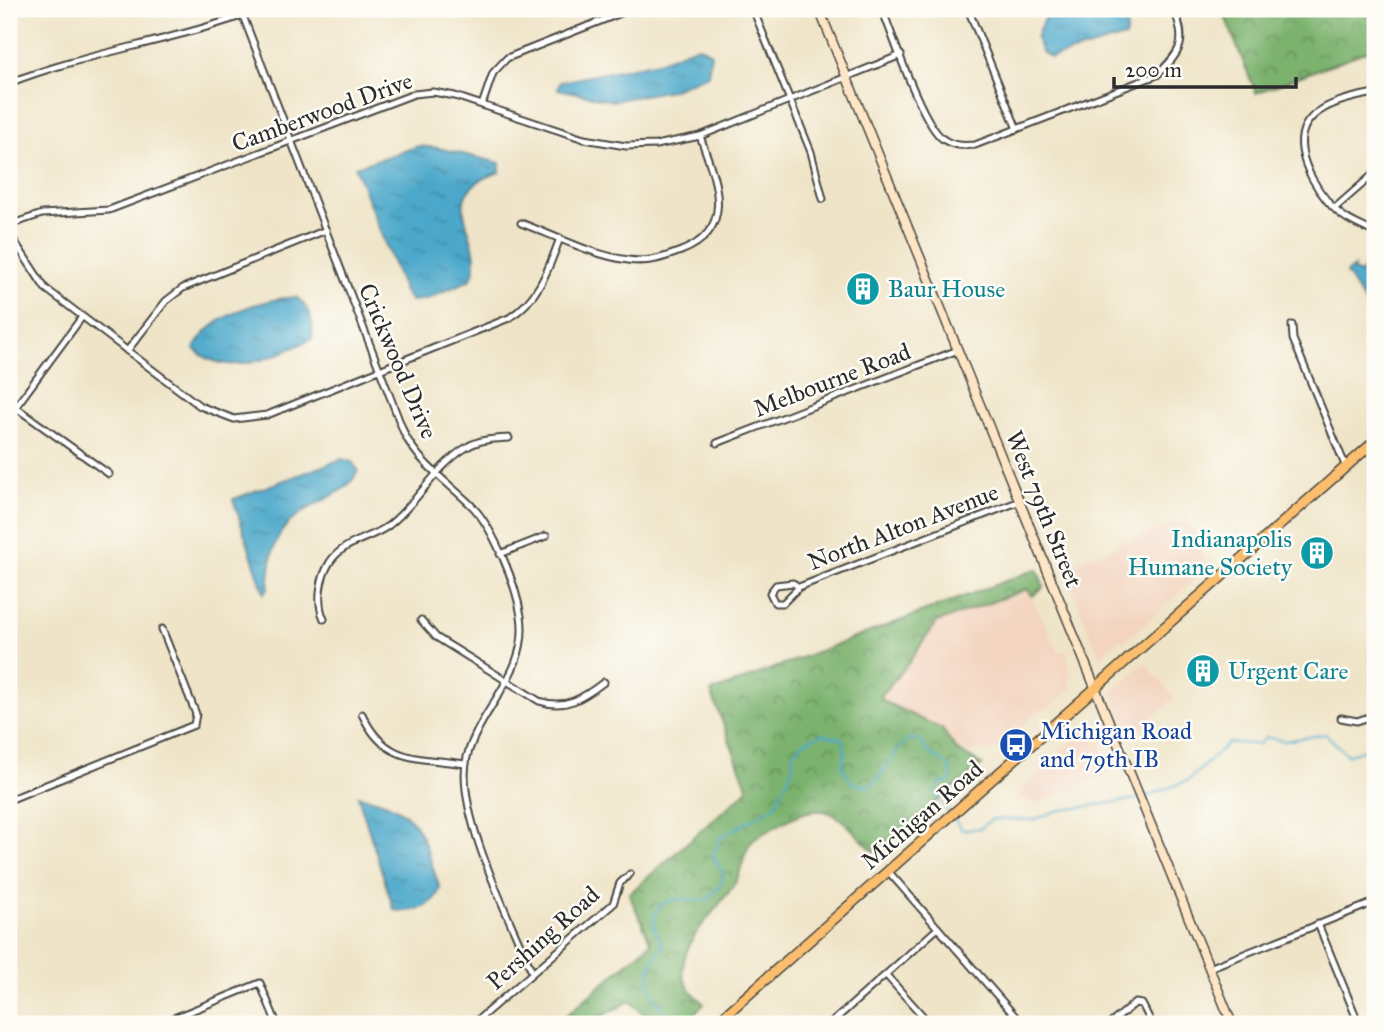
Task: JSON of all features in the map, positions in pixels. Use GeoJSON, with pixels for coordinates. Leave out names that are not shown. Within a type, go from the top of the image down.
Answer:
{"type":"FeatureCollection","features":[{"type":"Feature","properties":{"kind":"main road","name":"West 79th Street"},"geometry":{"type":"LineString","coordinates":[[818,9],[1232,1024]]}},
{"type":"Feature","properties":{"kind":"main road","name":"Michigan Road"},"geometry":{"type":"LineString","coordinates":[[715,1024],[1375,441]]}},
{"type":"Feature","properties":{"kind":"street"},"geometry":{"type":"LineString","coordinates":[[9,83],[56,65],[190,33],[260,9]]}},
{"type":"Feature","properties":{"kind":"street"},"geometry":{"type":"LineString","coordinates":[[482,105],[493,73],[509,56],[631,9]]}},
{"type":"Feature","properties":{"kind":"street"},"geometry":{"type":"LineString","coordinates":[[752,9],[811,152],[823,199]]}},
{"type":"Feature","properties":{"kind":"street"},"geometry":{"type":"LineString","coordinates":[[882,9],[928,121],[937,134],[950,144],[975,145],[1157,75],[1177,56],[1182,39],[1174,9]]}},
{"type":"Feature","properties":{"kind":"street"},"geometry":{"type":"LineString","coordinates":[[968,9],[1017,129]]}},
{"type":"Feature","properties":{"kind":"street","name":"Crickwood Drive"},"geometry":{"type":"LineString","coordinates":[[243,16],[407,438],[438,475],[482,518],[500,554],[522,619],[521,647],[507,681],[480,725],[466,764],[465,789],[472,825],[532,972]]}},
{"type":"Feature","properties":{"kind":"street","name":"Camberwood Drive"},"geometry":{"type":"LineString","coordinates":[[9,225],[42,214],[109,211],[290,139],[414,94],[445,94],[574,136],[615,145],[656,145],[700,136],[848,79],[901,55]]}},
{"type":"Feature","properties":{"kind":"street"},"geometry":{"type":"LineString","coordinates":[[1375,93],[1348,97],[1318,113],[1304,128],[1302,152],[1326,200],[1345,218],[1375,233]]}},
{"type":"Feature","properties":{"kind":"street"},"geometry":{"type":"LineString","coordinates":[[521,223],[614,257],[636,261],[661,258],[698,243],[713,226],[717,200],[714,177],[700,136]]}},
{"type":"Feature","properties":{"kind":"street"},"geometry":{"type":"LineString","coordinates":[[1335,208],[1375,173]]}},
{"type":"Feature","properties":{"kind":"street"},"geometry":{"type":"LineString","coordinates":[[127,351],[166,301],[183,288],[326,230]]}},
{"type":"Feature","properties":{"kind":"street"},"geometry":{"type":"LineString","coordinates":[[9,233],[41,284],[207,410],[240,419],[267,415],[513,315],[542,284],[560,237]]}},
{"type":"Feature","properties":{"kind":"street"},"geometry":{"type":"LineString","coordinates":[[9,416],[82,317]]}},
{"type":"Feature","properties":{"kind":"street"},"geometry":{"type":"LineString","coordinates":[[1292,325],[1293,339],[1345,465]]}},
{"type":"Feature","properties":{"kind":"street","name":"Melbourne Road"},"geometry":{"type":"LineString","coordinates":[[717,443],[958,350]]}},
{"type":"Feature","properties":{"kind":"street"},"geometry":{"type":"LineString","coordinates":[[15,407],[108,474]]}},
{"type":"Feature","properties":{"kind":"street"},"geometry":{"type":"LineString","coordinates":[[324,619],[319,599],[323,578],[331,561],[346,546],[391,523],[469,446],[487,440],[509,438]]}},
{"type":"Feature","properties":{"kind":"street","name":"North Alton Avenue"},"geometry":{"type":"LineString","coordinates":[[799,587],[793,583],[776,584],[770,593],[775,603],[783,603],[799,587],[1020,501]]}},
{"type":"Feature","properties":{"kind":"street"},"geometry":{"type":"LineString","coordinates":[[500,554],[546,536]]}},
{"type":"Feature","properties":{"kind":"street"},"geometry":{"type":"LineString","coordinates":[[421,620],[434,636],[539,701],[554,705],[578,700],[604,682]]}},
{"type":"Feature","properties":{"kind":"street"},"geometry":{"type":"LineString","coordinates":[[9,800],[194,725],[196,714],[162,629]]}},
{"type":"Feature","properties":{"kind":"street"},"geometry":{"type":"LineString","coordinates":[[362,714],[373,736],[388,749],[404,755],[466,764]]}},
{"type":"Feature","properties":{"kind":"street"},"geometry":{"type":"LineString","coordinates":[[1341,718],[1355,721],[1375,715]]}},
{"type":"Feature","properties":{"kind":"street"},"geometry":{"type":"LineString","coordinates":[[888,871],[1022,1024]]}},
{"type":"Feature","properties":{"kind":"street","name":"Pershing Road"},"geometry":{"type":"LineString","coordinates":[[473,1024],[613,904],[620,883],[630,874]]}},
{"type":"Feature","properties":{"kind":"street"},"geometry":{"type":"LineString","coordinates":[[1209,968],[1375,902]]}},
{"type":"Feature","properties":{"kind":"street"},"geometry":{"type":"LineString","coordinates":[[1318,924],[1359,1024]]}},
{"type":"Feature","properties":{"kind":"street"},"geometry":{"type":"LineString","coordinates":[[835,1023],[939,928]]}},
{"type":"Feature","properties":{"kind":"street"},"geometry":{"type":"LineString","coordinates":[[886,975],[930,1024]]}},
{"type":"Feature","properties":{"kind":"street"},"geometry":{"type":"LineString","coordinates":[[159,1024],[260,983],[276,1024]]}},
{"type":"Feature","properties":{"kind":"street"},"geometry":{"type":"LineString","coordinates":[[1110,1024],[1135,1003],[1142,1004],[1152,1024]]}},
{"type":"Feature","properties":{"kind":"shaded area"},"geometry":{"type":"Polygon","coordinates":[[[1187,518],[1207,568],[1141,627],[1123,642],[1120,639],[1100,658],[1063,567],[1187,518]]]}},
{"type":"Feature","properties":{"kind":"shaded area"},"geometry":{"type":"Polygon","coordinates":[[[1028,589],[1059,652],[1067,651],[1071,688],[1049,708],[1039,710],[999,748],[967,753],[956,749],[948,734],[883,701],[881,695],[904,669],[937,622],[1028,589]]]}},
{"type":"Feature","properties":{"kind":"shaded area"},"geometry":{"type":"Polygon","coordinates":[[[1145,662],[1175,698],[1129,738],[1112,692],[1145,662]]]}},
{"type":"Feature","properties":{"kind":"shaded area"},"geometry":{"type":"Polygon","coordinates":[[[1085,727],[1095,730],[1113,774],[1038,803],[1019,798],[1020,793],[1085,727]]]}},
{"type":"Feature","properties":{"kind":"green space"},"geometry":{"type":"Polygon","coordinates":[[[1222,9],[1298,9],[1301,16],[1322,9],[1375,9],[1375,48],[1256,93],[1222,9]]]}},
{"type":"Feature","properties":{"kind":"green space"},"geometry":{"type":"Polygon","coordinates":[[[1037,569],[1044,587],[1032,596],[1027,589],[937,622],[904,669],[881,695],[883,701],[942,729],[956,749],[982,765],[874,852],[841,820],[821,811],[794,816],[755,839],[748,848],[735,883],[703,923],[685,956],[684,979],[704,1004],[685,1024],[654,1024],[630,1001],[588,1024],[556,1024],[651,943],[629,894],[748,789],[711,692],[1037,569]]]}},
{"type":"Feature","properties":{"kind":"water"},"geometry":{"type":"Polygon","coordinates":[[[1086,8],[1113,12],[1122,17],[1127,25],[1125,37],[1051,58],[1042,52],[1036,38],[1048,9],[1086,8]]]}},
{"type":"Feature","properties":{"kind":"water"},"geometry":{"type":"Polygon","coordinates":[[[698,46],[711,53],[708,75],[671,90],[612,101],[558,89],[560,82],[658,62],[698,46]]]}},
{"type":"Feature","properties":{"kind":"water"},"geometry":{"type":"Polygon","coordinates":[[[419,146],[500,163],[500,172],[478,182],[467,193],[464,206],[475,265],[470,280],[427,299],[411,301],[404,292],[355,167],[419,146]]]}},
{"type":"Feature","properties":{"kind":"water"},"geometry":{"type":"Polygon","coordinates":[[[1354,267],[1353,271],[1361,274],[1363,270],[1375,281],[1375,319],[1346,273],[1354,267]]]}},
{"type":"Feature","properties":{"kind":"water"},"geometry":{"type":"Polygon","coordinates":[[[296,297],[310,315],[312,339],[268,358],[237,364],[222,363],[194,349],[211,327],[238,311],[267,301],[296,297]]]}},
{"type":"Feature","properties":{"kind":"water"},"geometry":{"type":"Polygon","coordinates":[[[342,459],[352,462],[358,470],[352,481],[306,510],[283,530],[273,549],[268,588],[264,593],[233,499],[342,459]]]}},
{"type":"Feature","properties":{"kind":"water"},"geometry":{"type":"Polygon","coordinates":[[[358,796],[395,808],[416,826],[440,889],[427,905],[415,910],[394,910],[358,796]]]}},
{"type":"Feature","properties":{"kind":"waterway"},"geometry":{"type":"LineString","coordinates":[[677,1024],[660,1006],[650,987],[651,967],[663,945],[654,927],[658,908],[672,900],[706,901],[720,886],[724,875],[713,855],[721,837],[775,806],[793,767],[793,753],[804,742],[822,734],[843,739],[845,753],[842,766],[852,783],[869,787],[904,743],[910,738],[922,741],[925,750],[949,766],[952,777],[949,782],[937,784],[936,794],[948,812]]}},
{"type":"Feature","properties":{"kind":"waterway"},"geometry":{"type":"LineString","coordinates":[[1142,798],[1189,780],[1228,743],[1259,744],[1266,737],[1284,741],[1326,734],[1347,755],[1368,748],[1375,741]]}},
{"type":"Feature","properties":{"kind":"waterway"},"geometry":{"type":"LineString","coordinates":[[954,819],[962,830],[981,828],[992,819],[1033,820],[1056,811],[1137,799]]}},
{"type":"Feature","properties":{"kind":"place","name":"Baur House"},"geometry":{"type":"Point","coordinates":[863,289]}},
{"type":"Feature","properties":{"kind":"place","name":"Indianapolis Humane Society"},"geometry":{"type":"Point","coordinates":[1317,553]}},
{"type":"Feature","properties":{"kind":"place","name":"Urgent Care"},"geometry":{"type":"Point","coordinates":[1203,671]}},
{"type":"Feature","properties":{"kind":"place","name":"Michigan Road and 79th IB"},"geometry":{"type":"Point","coordinates":[1016,745]}}]}
